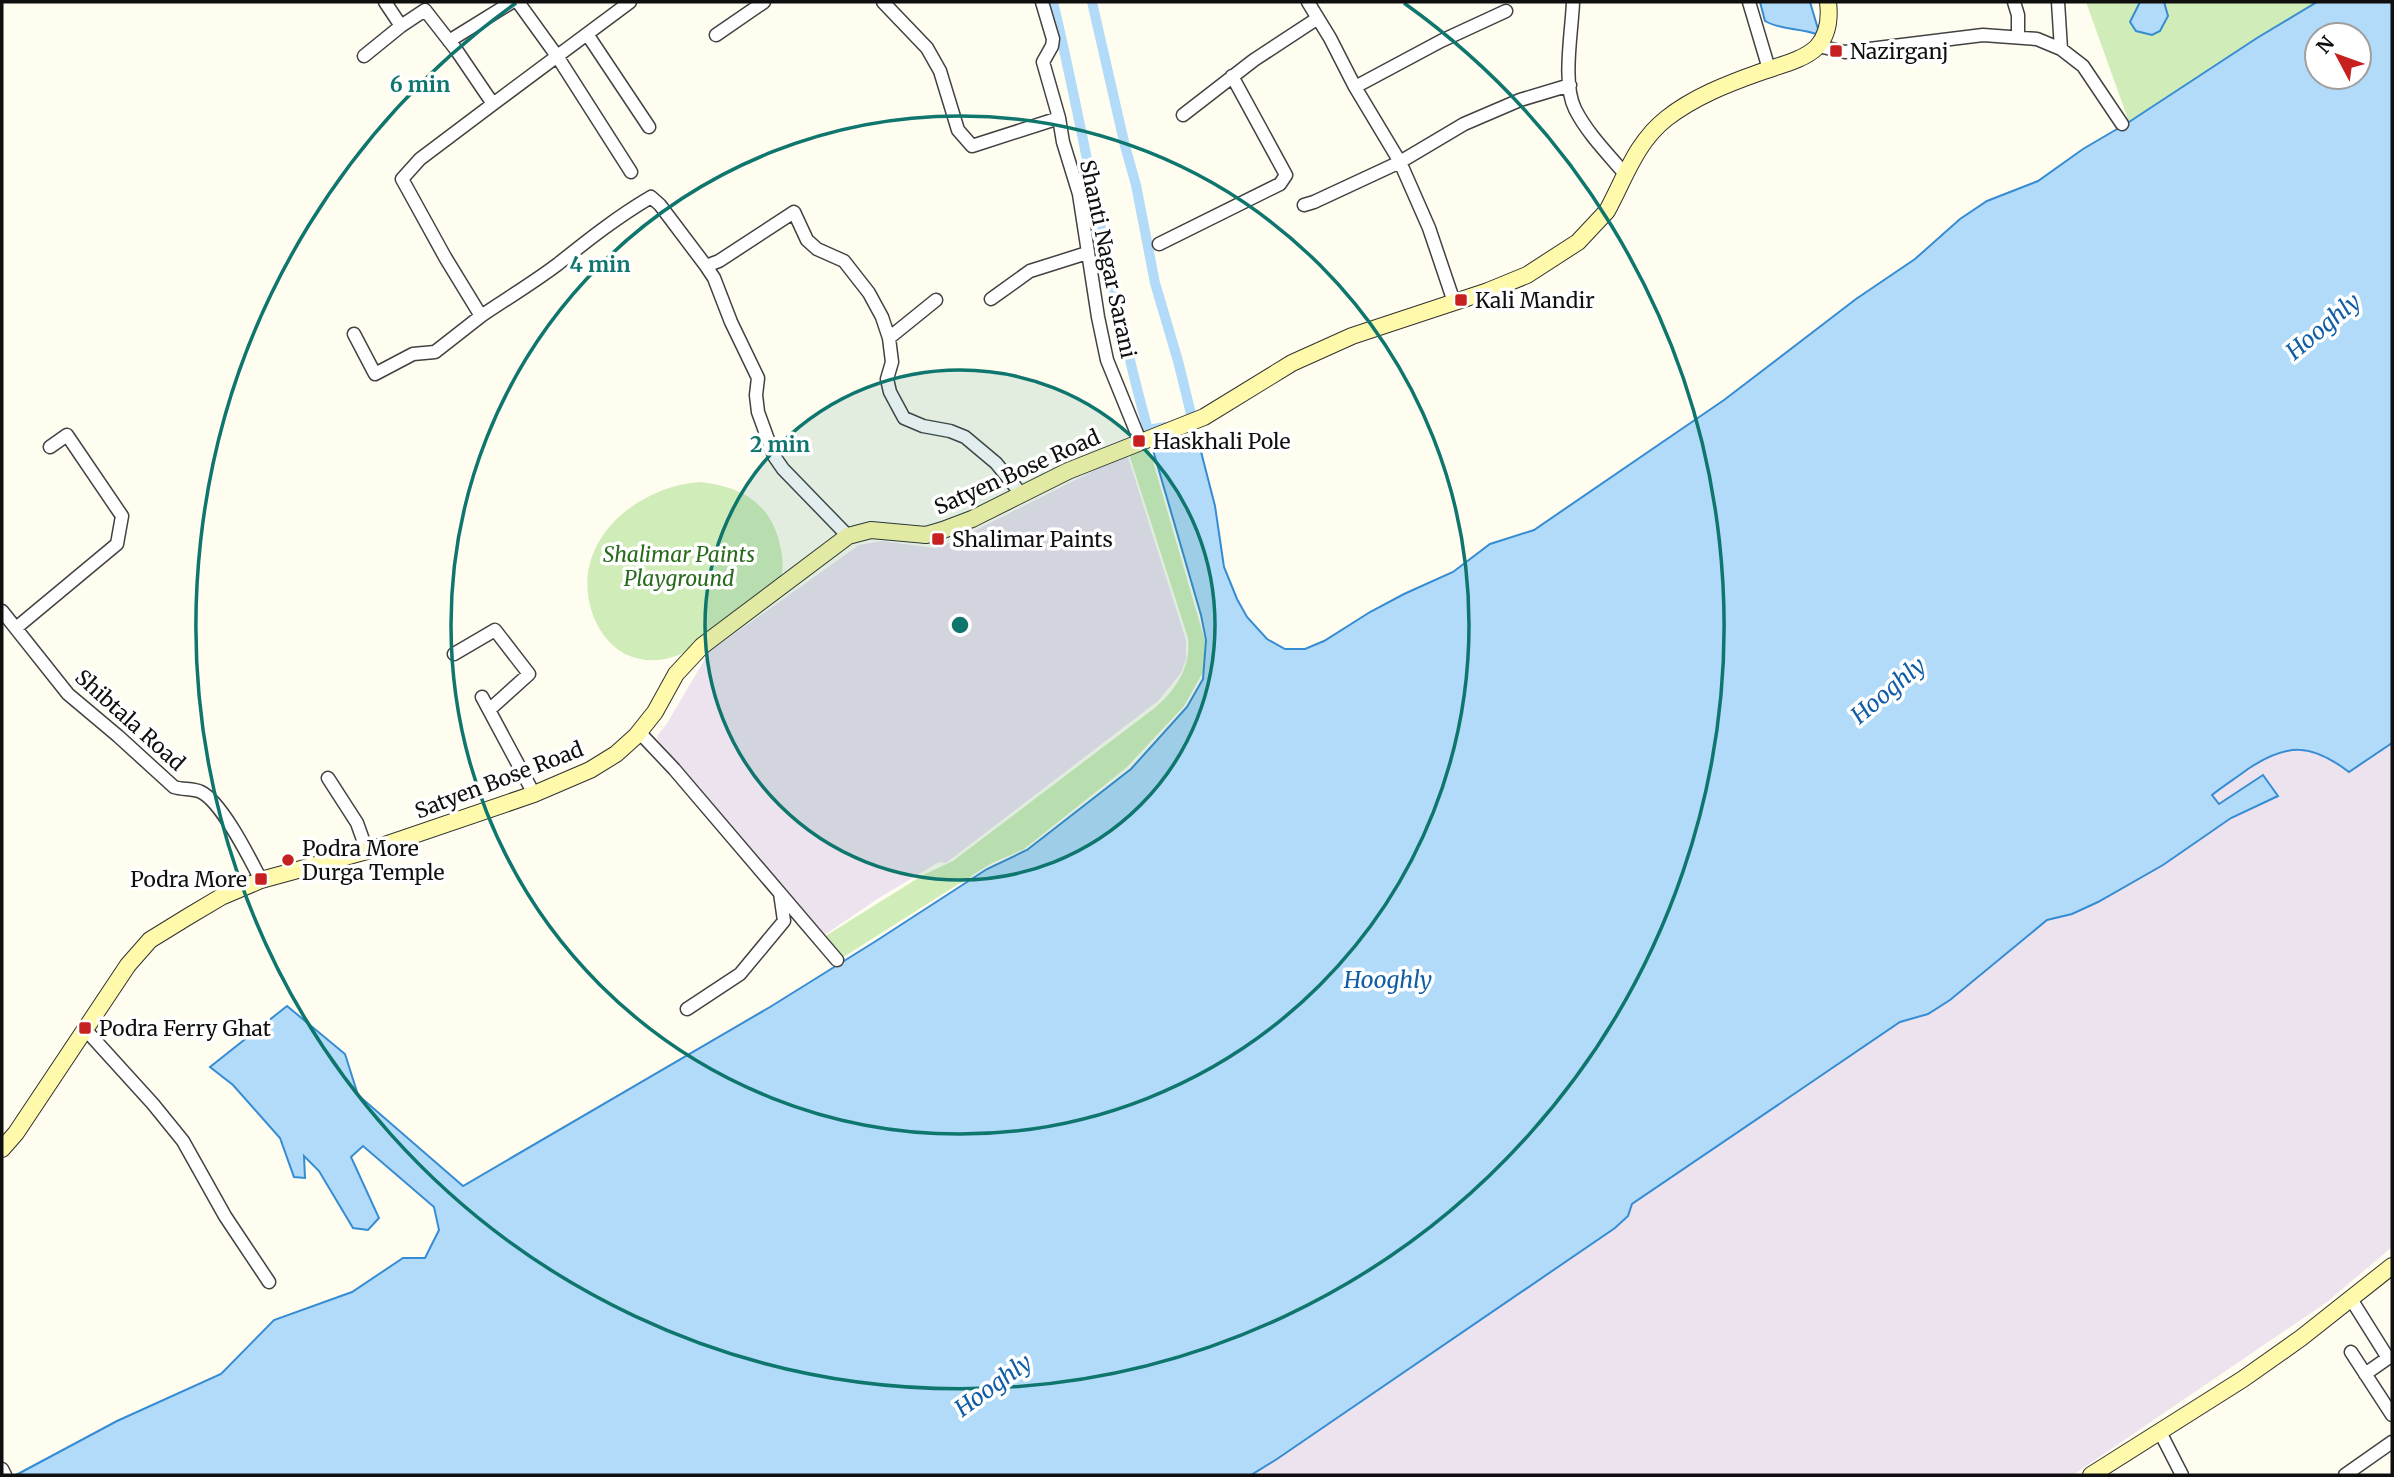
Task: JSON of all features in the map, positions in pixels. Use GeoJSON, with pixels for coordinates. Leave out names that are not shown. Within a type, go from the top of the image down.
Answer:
{"type":"FeatureCollection","features":[{"type":"Feature","properties":{"kind":"main road"},"geometry":{"type":"LineString","coordinates":[[1818,46],[1828,22],[1828,2]]}},
{"type":"Feature","properties":{"kind":"main road","name":"Satyen Bose Road"},"geometry":{"type":"LineString","coordinates":[[2,1149],[16,1133],[128,965],[150,940],[221,897],[261,880],[367,851],[534,794],[590,770],[616,754],[639,732],[676,674],[702,646],[848,536],[871,530],[926,535],[972,519],[1068,471],[1204,417],[1292,363],[1353,336],[1527,275],[1578,242],[1607,211],[1637,151],[1667,118],[1706,94],[1810,53],[1818,46]]}},
{"type":"Feature","properties":{"kind":"main road"},"geometry":{"type":"LineString","coordinates":[[2091,1475],[2244,1378],[2392,1266]]}},
{"type":"Feature","properties":{"kind":"street"},"geometry":{"type":"LineString","coordinates":[[385,2],[401,26]]}},
{"type":"Feature","properties":{"kind":"street"},"geometry":{"type":"LineString","coordinates":[[449,41],[512,2]]}},
{"type":"Feature","properties":{"kind":"street"},"geometry":{"type":"LineString","coordinates":[[518,2],[631,172]]}},
{"type":"Feature","properties":{"kind":"street"},"geometry":{"type":"LineString","coordinates":[[481,316],[402,179],[420,159],[630,2]]}},
{"type":"Feature","properties":{"kind":"street"},"geometry":{"type":"LineString","coordinates":[[716,35],[764,2]]}},
{"type":"Feature","properties":{"kind":"street"},"geometry":{"type":"LineString","coordinates":[[883,2],[928,48],[940,71],[958,130],[972,146],[1059,118]]}},
{"type":"Feature","properties":{"kind":"street","name":"Shanti Nagar Sarani"},"geometry":{"type":"LineString","coordinates":[[1042,2],[1053,39],[1043,62],[1079,194],[1107,360],[1144,441]]}},
{"type":"Feature","properties":{"kind":"street"},"geometry":{"type":"LineString","coordinates":[[1308,2],[1400,162],[1429,228],[1454,302]]}},
{"type":"Feature","properties":{"kind":"street"},"geometry":{"type":"LineString","coordinates":[[1573,2],[1570,85],[1574,107],[1625,174]]}},
{"type":"Feature","properties":{"kind":"street"},"geometry":{"type":"LineString","coordinates":[[1749,2],[1769,69]]}},
{"type":"Feature","properties":{"kind":"street"},"geometry":{"type":"LineString","coordinates":[[2014,2],[2018,15],[2018,36]]}},
{"type":"Feature","properties":{"kind":"street"},"geometry":{"type":"LineString","coordinates":[[2058,2],[2062,49]]}},
{"type":"Feature","properties":{"kind":"street"},"geometry":{"type":"LineString","coordinates":[[364,56],[425,10],[493,104]]}},
{"type":"Feature","properties":{"kind":"street"},"geometry":{"type":"LineString","coordinates":[[1355,87],[1441,41],[1506,11]]}},
{"type":"Feature","properties":{"kind":"street"},"geometry":{"type":"LineString","coordinates":[[1183,115],[1232,76],[1318,18]]}},
{"type":"Feature","properties":{"kind":"street"},"geometry":{"type":"LineString","coordinates":[[587,34],[649,127]]}},
{"type":"Feature","properties":{"kind":"street"},"geometry":{"type":"LineString","coordinates":[[1818,46],[1845,52],[1983,35],[2018,36],[2047,42],[2062,49],[2083,66],[2122,124]]}},
{"type":"Feature","properties":{"kind":"street"},"geometry":{"type":"LineString","coordinates":[[1159,244],[1280,184],[1286,175],[1232,76]]}},
{"type":"Feature","properties":{"kind":"street"},"geometry":{"type":"LineString","coordinates":[[1304,205],[1400,162],[1464,124],[1520,100],[1570,85]]}},
{"type":"Feature","properties":{"kind":"street"},"geometry":{"type":"LineString","coordinates":[[354,334],[375,374],[413,354],[435,352],[481,316],[556,265],[589,237],[651,197],[660,205],[714,278],[731,322],[758,378],[758,412],[774,456],[783,469],[848,536]]}},
{"type":"Feature","properties":{"kind":"street"},"geometry":{"type":"LineString","coordinates":[[706,266],[719,261],[794,212],[807,240],[817,249],[844,261],[882,317],[889,338],[892,362],[887,379],[890,392],[904,418],[965,437],[996,463],[1022,495]]}},
{"type":"Feature","properties":{"kind":"street"},"geometry":{"type":"LineString","coordinates":[[991,299],[1030,271],[1087,253]]}},
{"type":"Feature","properties":{"kind":"street"},"geometry":{"type":"LineString","coordinates":[[889,338],[936,300]]}},
{"type":"Feature","properties":{"kind":"street"},"geometry":{"type":"LineString","coordinates":[[16,628],[117,544],[122,516],[67,435],[50,447]]}},
{"type":"Feature","properties":{"kind":"street","name":"Shibtala Road"},"geometry":{"type":"LineString","coordinates":[[2,611],[68,694],[174,787],[181,790],[199,790],[211,799],[237,836],[261,880]]}},
{"type":"Feature","properties":{"kind":"street"},"geometry":{"type":"LineString","coordinates":[[454,654],[495,630],[529,674],[489,710]]}},
{"type":"Feature","properties":{"kind":"street"},"geometry":{"type":"LineString","coordinates":[[482,697],[534,794]]}},
{"type":"Feature","properties":{"kind":"street"},"geometry":{"type":"LineString","coordinates":[[639,732],[674,769],[837,960]]}},
{"type":"Feature","properties":{"kind":"street"},"geometry":{"type":"LineString","coordinates":[[328,778],[357,823],[367,851]]}},
{"type":"Feature","properties":{"kind":"street"},"geometry":{"type":"LineString","coordinates":[[687,1009],[740,974],[784,921],[780,893]]}},
{"type":"Feature","properties":{"kind":"street"},"geometry":{"type":"LineString","coordinates":[[84,1028],[183,1141],[225,1216],[269,1282]]}},
{"type":"Feature","properties":{"kind":"street"},"geometry":{"type":"LineString","coordinates":[[2351,1299],[2390,1362],[2365,1374]]}},
{"type":"Feature","properties":{"kind":"street"},"geometry":{"type":"LineString","coordinates":[[2351,1352],[2392,1413]]}},
{"type":"Feature","properties":{"kind":"street"},"geometry":{"type":"LineString","coordinates":[[2160,1432],[2182,1475]]}},
{"type":"Feature","properties":{"kind":"street"},"geometry":{"type":"LineString","coordinates":[[2345,1475],[2392,1442]]}},
{"type":"Feature","properties":{"kind":"street"},"geometry":{"type":"LineString","coordinates":[[2,1469],[5,1475]]}},
{"type":"Feature","properties":{"kind":"shaded area"},"geometry":{"type":"Polygon","coordinates":[[[1127,454],[1186,640],[1186,659],[1181,673],[1158,701],[946,863],[939,862],[823,936],[658,741],[657,736],[709,652],[859,545],[882,541],[935,548],[1127,454]]]}},
{"type":"Feature","properties":{"kind":"shaded area"},"geometry":{"type":"Polygon","coordinates":[[[2392,743],[2392,1247],[2327,1302],[2073,1475],[1251,1475],[1615,1228],[1628,1217],[1632,1204],[1900,1022],[1928,1014],[1950,1000],[2047,920],[2072,914],[2163,865],[2231,818],[2277,797],[2263,775],[2218,805],[2212,795],[2266,758],[2285,750],[2317,752],[2349,772],[2392,743]]]}},
{"type":"Feature","properties":{"kind":"green space"},"geometry":{"type":"Polygon","coordinates":[[[2086,2],[2317,2],[2129,122],[2086,2]]]}},
{"type":"Feature","properties":{"kind":"green space"},"geometry":{"type":"Polygon","coordinates":[[[1149,448],[1205,641],[1203,672],[1184,706],[1126,768],[1024,849],[990,864],[842,958],[824,937],[923,875],[953,861],[1156,707],[1181,676],[1187,658],[1188,638],[1129,454],[1149,448]]]}},
{"type":"Feature","properties":{"kind":"green space","name":"Shalimar Paints Playground"},"geometry":{"type":"Polygon","coordinates":[[[699,482],[742,493],[763,509],[777,534],[782,557],[781,577],[768,591],[719,630],[690,649],[659,660],[625,654],[608,641],[599,629],[591,609],[587,584],[591,561],[600,540],[614,522],[632,506],[653,494],[699,482]]]}},
{"type":"Feature","properties":{"kind":"water"},"geometry":{"type":"Polygon","coordinates":[[[1760,2],[1810,2],[1818,29],[1816,34],[1765,21],[1760,2]]]}},
{"type":"Feature","properties":{"kind":"water"},"geometry":{"type":"Polygon","coordinates":[[[2140,2],[2164,2],[2168,16],[2160,31],[2152,35],[2136,31],[2130,22],[2140,2]]]}},
{"type":"Feature","properties":{"kind":"water","name":"Hooghly"},"geometry":{"type":"Polygon","coordinates":[[[2317,2],[2392,2],[2392,743],[2349,772],[2311,751],[2287,751],[2262,760],[2212,795],[2219,804],[2263,775],[2278,796],[2231,818],[2163,865],[2098,902],[2072,914],[2047,920],[1950,1000],[1928,1014],[1900,1022],[1632,1204],[1628,1216],[1615,1228],[1277,1459],[1251,1475],[16,1475],[117,1421],[221,1374],[274,1320],[352,1292],[403,1258],[425,1258],[439,1230],[434,1207],[363,1146],[351,1157],[379,1218],[368,1230],[353,1228],[319,1171],[304,1156],[305,1178],[294,1177],[280,1138],[233,1085],[210,1067],[287,1006],[345,1054],[358,1095],[463,1186],[770,1007],[987,869],[1027,850],[1131,769],[1187,707],[1203,679],[1206,640],[1153,450],[1198,440],[1215,506],[1224,567],[1237,599],[1247,617],[1267,639],[1285,649],[1305,649],[1324,641],[1404,594],[1453,572],[1490,544],[1534,530],[1724,400],[1856,299],[1915,259],[1960,219],[1987,201],[2038,181],[2083,149],[2317,2]]]}},
{"type":"Feature","properties":{"kind":"waterway"},"geometry":{"type":"LineString","coordinates":[[1053,2],[1134,377],[1148,430],[1165,427]]}},
{"type":"Feature","properties":{"kind":"waterway"},"geometry":{"type":"LineString","coordinates":[[1092,2],[1136,185],[1155,283],[1193,422],[1187,423]]}},
{"type":"Feature","properties":{"kind":"place","name":"Nazirganj"},"geometry":{"type":"Point","coordinates":[1836,51]}},
{"type":"Feature","properties":{"kind":"place","name":"Kali Mandir"},"geometry":{"type":"Point","coordinates":[1461,300]}},
{"type":"Feature","properties":{"kind":"place","name":"Haskhali Pole"},"geometry":{"type":"Point","coordinates":[1139,441]}},
{"type":"Feature","properties":{"kind":"place","name":"Shalimar Paints"},"geometry":{"type":"Point","coordinates":[938,539]}},
{"type":"Feature","properties":{"kind":"place","name":"Podra More Durga Temple"},"geometry":{"type":"Point","coordinates":[288,860]}},
{"type":"Feature","properties":{"kind":"place","name":"Podra More"},"geometry":{"type":"Point","coordinates":[261,879]}},
{"type":"Feature","properties":{"kind":"place","name":"Podra Ferry Ghat"},"geometry":{"type":"Point","coordinates":[85,1028]}}]}
